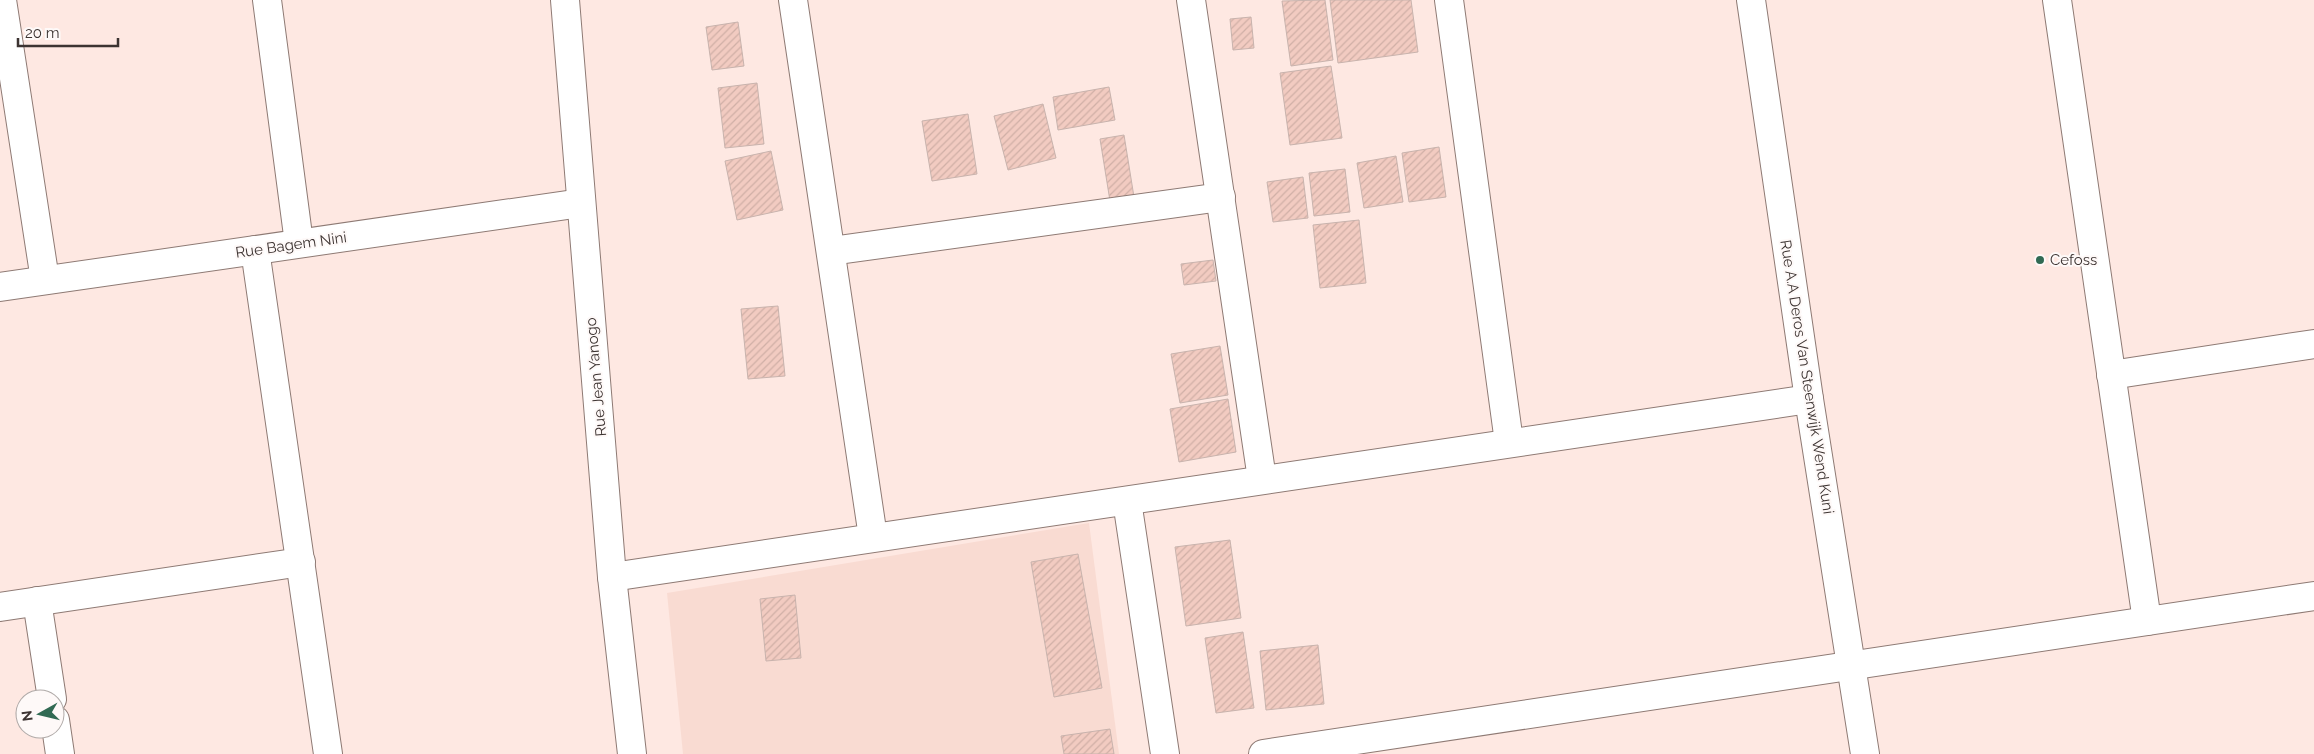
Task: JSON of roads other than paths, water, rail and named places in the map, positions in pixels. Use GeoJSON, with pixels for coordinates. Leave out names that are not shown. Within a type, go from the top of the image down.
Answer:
{"type":"FeatureCollection","features":[{"type":"Feature","properties":{"kind":"street"},"geometry":{"type":"LineString","coordinates":[[2,0],[8,94],[45,280]]}},
{"type":"Feature","properties":{"kind":"street"},"geometry":{"type":"LineString","coordinates":[[267,0],[299,243]]}},
{"type":"Feature","properties":{"kind":"street","name":"Rue Jean Yanogo"},"geometry":{"type":"LineString","coordinates":[[565,0],[612,577],[632,754]]}},
{"type":"Feature","properties":{"kind":"street"},"geometry":{"type":"LineString","coordinates":[[793,0],[873,537]]}},
{"type":"Feature","properties":{"kind":"street"},"geometry":{"type":"LineString","coordinates":[[1191,0],[1262,479]]}},
{"type":"Feature","properties":{"kind":"street"},"geometry":{"type":"LineString","coordinates":[[1449,0],[1509,442]]}},
{"type":"Feature","properties":{"kind":"street","name":"Rue A.A Deros Van Steenwijk Wend Kuni"},"geometry":{"type":"LineString","coordinates":[[1751,0],[1809,399],[1865,754]]}},
{"type":"Feature","properties":{"kind":"street"},"geometry":{"type":"LineString","coordinates":[[2057,0],[2147,621]]}},
{"type":"Feature","properties":{"kind":"street"},"geometry":{"type":"LineString","coordinates":[[831,251],[1221,197]]}},
{"type":"Feature","properties":{"kind":"street","name":"Rue Bagem Nini"},"geometry":{"type":"LineString","coordinates":[[0,287],[581,203]]}},
{"type":"Feature","properties":{"kind":"street"},"geometry":{"type":"LineString","coordinates":[[255,250],[328,754]]}},
{"type":"Feature","properties":{"kind":"street"},"geometry":{"type":"LineString","coordinates":[[2111,375],[2314,344]]}},
{"type":"Feature","properties":{"kind":"street"},"geometry":{"type":"LineString","coordinates":[[612,577],[1509,442],[1809,399]]}},
{"type":"Feature","properties":{"kind":"street"},"geometry":{"type":"LineString","coordinates":[[1127,501],[1165,754]]}},
{"type":"Feature","properties":{"kind":"street"},"geometry":{"type":"LineString","coordinates":[[0,607],[301,562]]}},
{"type":"Feature","properties":{"kind":"street"},"geometry":{"type":"LineString","coordinates":[[1263,754],[2314,596]]}},
{"type":"Feature","properties":{"kind":"street"},"geometry":{"type":"LineString","coordinates":[[37,602],[50,689]]}},
{"type":"Feature","properties":{"kind":"street"},"geometry":{"type":"LineString","coordinates":[[58,739],[60,754]]}},
{"type":"Feature","properties":{"kind":"place","name":"Cefoss"},"geometry":{"type":"Point","coordinates":[2040,260]}}]}
